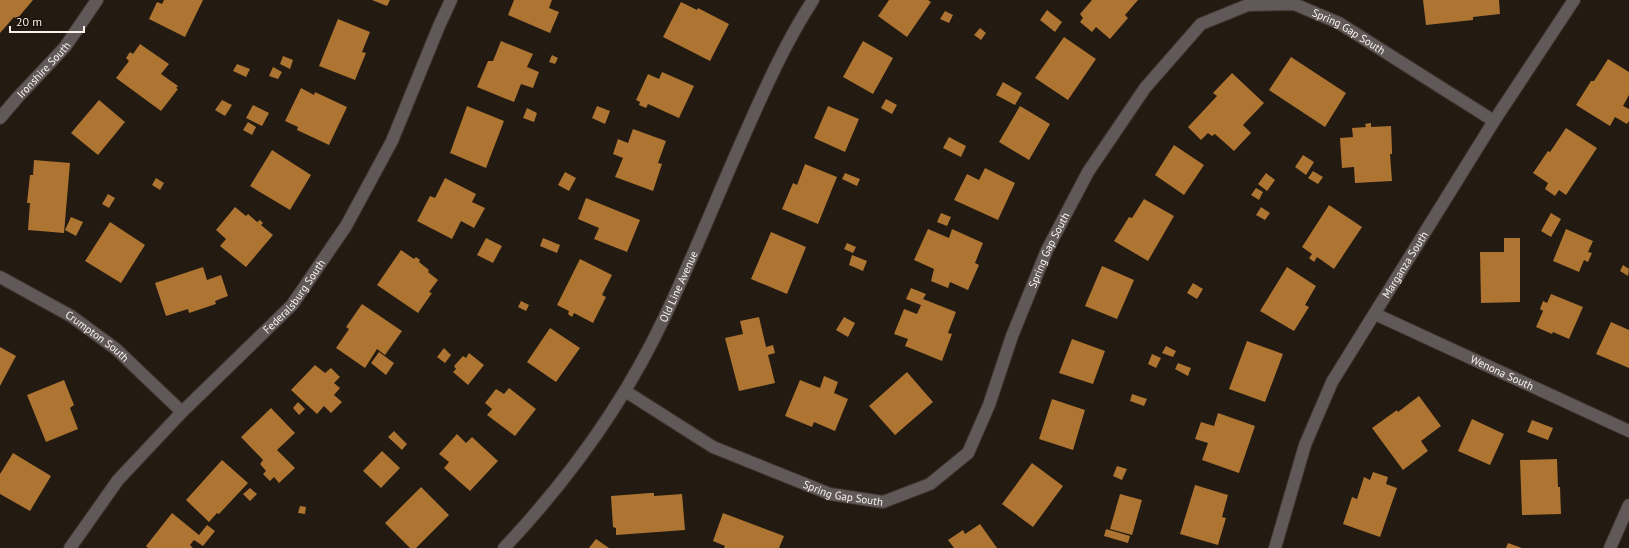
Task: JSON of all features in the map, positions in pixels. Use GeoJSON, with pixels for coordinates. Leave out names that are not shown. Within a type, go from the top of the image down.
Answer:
{"type":"FeatureCollection","features":[{"type":"Feature","properties":{"kind":"street","name":"Ironshire South"},"geometry":{"type":"LineString","coordinates":[[0,118],[65,47],[97,0]]}},
{"type":"Feature","properties":{"kind":"street","name":"Federalsburg South"},"geometry":{"type":"LineString","coordinates":[[70,548],[118,480],[182,412],[292,305],[346,226],[392,141],[438,26],[451,0]]}},
{"type":"Feature","properties":{"kind":"street","name":"Old Line Avenue"},"geometry":{"type":"LineString","coordinates":[[504,548],[572,468],[625,392],[666,314],[766,86],[800,20],[813,0]]}},
{"type":"Feature","properties":{"kind":"street","name":"Marganza South"},"geometry":{"type":"LineString","coordinates":[[1275,548],[1305,445],[1328,389],[1494,121],[1574,0]]}},
{"type":"Feature","properties":{"kind":"street","name":"Spring Gap South"},"geometry":{"type":"LineString","coordinates":[[625,392],[713,447],[830,494],[883,502],[930,484],[968,453],[989,405],[1012,336],[1047,250],[1088,172],[1145,88],[1201,24],[1248,5],[1294,4],[1339,23],[1494,121]]}},
{"type":"Feature","properties":{"kind":"street","name":"Crumpton South"},"geometry":{"type":"LineString","coordinates":[[0,277],[71,316],[116,350],[182,412]]}},
{"type":"Feature","properties":{"kind":"street","name":"Wenona South"},"geometry":{"type":"LineString","coordinates":[[1375,314],[1629,431]]}},
{"type":"Feature","properties":{"kind":"street"},"geometry":{"type":"LineString","coordinates":[[1610,548],[1629,505]]}},
{"type":"Feature","properties":{"kind":"building"},"geometry":{"type":"Polygon","coordinates":[[[0,0],[33,0],[17,19],[14,17],[0,33],[0,0]]]}},
{"type":"Feature","properties":{"kind":"building"},"geometry":{"type":"Polygon","coordinates":[[[164,0],[203,0],[185,37],[149,19],[157,2],[162,4],[164,0]]]}},
{"type":"Feature","properties":{"kind":"building"},"geometry":{"type":"Polygon","coordinates":[[[372,0],[390,0],[387,6],[372,0]]]}},
{"type":"Feature","properties":{"kind":"building"},"geometry":{"type":"Polygon","coordinates":[[[514,0],[552,0],[549,8],[559,12],[550,33],[508,15],[514,0]]]}},
{"type":"Feature","properties":{"kind":"building"},"geometry":{"type":"Polygon","coordinates":[[[889,0],[928,0],[931,2],[907,37],[878,16],[889,0]]]}},
{"type":"Feature","properties":{"kind":"building"},"geometry":{"type":"Polygon","coordinates":[[[1092,0],[1138,0],[1125,15],[1128,18],[1110,39],[1096,27],[1092,32],[1080,22],[1083,18],[1080,14],[1092,0]]]}},
{"type":"Feature","properties":{"kind":"building"},"geometry":{"type":"Polygon","coordinates":[[[1423,0],[1499,0],[1500,14],[1473,17],[1473,20],[1426,25],[1423,0]]]}},
{"type":"Feature","properties":{"kind":"building"},"geometry":{"type":"Polygon","coordinates":[[[681,2],[697,10],[698,8],[729,24],[710,61],[663,37],[681,2]]]}},
{"type":"Feature","properties":{"kind":"building"},"geometry":{"type":"Polygon","coordinates":[[[1047,10],[1062,22],[1055,32],[1040,20],[1047,10]]]}},
{"type":"Feature","properties":{"kind":"building"},"geometry":{"type":"Polygon","coordinates":[[[945,11],[953,15],[949,23],[940,19],[945,11]]]}},
{"type":"Feature","properties":{"kind":"building"},"geometry":{"type":"Polygon","coordinates":[[[338,19],[370,32],[362,52],[366,53],[355,80],[319,66],[338,19]]]}},
{"type":"Feature","properties":{"kind":"building"},"geometry":{"type":"Polygon","coordinates":[[[980,28],[986,33],[981,40],[974,35],[980,28]]]}},
{"type":"Feature","properties":{"kind":"building"},"geometry":{"type":"Polygon","coordinates":[[[1064,37],[1096,59],[1068,100],[1035,78],[1064,37]]]}},
{"type":"Feature","properties":{"kind":"building"},"geometry":{"type":"Polygon","coordinates":[[[501,41],[533,54],[527,67],[539,72],[533,88],[521,84],[514,102],[477,87],[488,61],[493,61],[501,41]]]}},
{"type":"Feature","properties":{"kind":"building"},"geometry":{"type":"Polygon","coordinates":[[[863,41],[893,58],[873,94],[843,77],[863,41]]]}},
{"type":"Feature","properties":{"kind":"building"},"geometry":{"type":"Polygon","coordinates":[[[140,44],[169,64],[161,74],[178,86],[176,88],[178,89],[161,111],[116,78],[129,61],[126,58],[130,52],[133,54],[140,44]]]}},
{"type":"Feature","properties":{"kind":"building"},"geometry":{"type":"Polygon","coordinates":[[[552,55],[558,58],[555,64],[549,62],[552,55]]]}},
{"type":"Feature","properties":{"kind":"building"},"geometry":{"type":"Polygon","coordinates":[[[283,56],[293,60],[290,69],[280,64],[283,56]]]}},
{"type":"Feature","properties":{"kind":"building"},"geometry":{"type":"Polygon","coordinates":[[[1291,57],[1346,93],[1325,127],[1269,90],[1291,57]]]}},
{"type":"Feature","properties":{"kind":"building"},"geometry":{"type":"Polygon","coordinates":[[[1608,59],[1629,72],[1629,95],[1623,106],[1629,109],[1629,121],[1627,124],[1615,117],[1610,126],[1576,105],[1591,81],[1594,81],[1608,59]]]}},
{"type":"Feature","properties":{"kind":"building"},"geometry":{"type":"Polygon","coordinates":[[[237,64],[250,69],[246,77],[233,71],[237,64]]]}},
{"type":"Feature","properties":{"kind":"building"},"geometry":{"type":"Polygon","coordinates":[[[273,67],[282,72],[278,79],[269,76],[273,67]]]}},
{"type":"Feature","properties":{"kind":"building"},"geometry":{"type":"Polygon","coordinates":[[[662,72],[694,86],[679,118],[648,104],[646,108],[639,105],[640,102],[636,100],[648,74],[659,79],[662,72]]]}},
{"type":"Feature","properties":{"kind":"building"},"geometry":{"type":"Polygon","coordinates":[[[1232,73],[1264,103],[1243,125],[1251,133],[1234,151],[1215,134],[1212,136],[1208,133],[1201,140],[1188,127],[1217,96],[1213,93],[1232,73]]]}},
{"type":"Feature","properties":{"kind":"building"},"geometry":{"type":"Polygon","coordinates":[[[1003,82],[1022,93],[1015,105],[996,95],[1003,82]]]}},
{"type":"Feature","properties":{"kind":"building"},"geometry":{"type":"Polygon","coordinates":[[[301,88],[314,95],[315,92],[347,107],[329,145],[297,130],[298,127],[285,121],[301,88]]]}},
{"type":"Feature","properties":{"kind":"building"},"geometry":{"type":"Polygon","coordinates":[[[886,99],[897,105],[892,114],[881,108],[886,99]]]}},
{"type":"Feature","properties":{"kind":"building"},"geometry":{"type":"Polygon","coordinates":[[[99,100],[125,122],[98,155],[71,133],[99,100]]]}},
{"type":"Feature","properties":{"kind":"building"},"geometry":{"type":"Polygon","coordinates":[[[222,100],[232,105],[225,116],[215,110],[222,100]]]}},
{"type":"Feature","properties":{"kind":"building"},"geometry":{"type":"Polygon","coordinates":[[[253,105],[269,113],[262,126],[246,118],[253,105]]]}},
{"type":"Feature","properties":{"kind":"building"},"geometry":{"type":"Polygon","coordinates":[[[467,106],[504,121],[486,168],[450,153],[467,106]]]}},
{"type":"Feature","properties":{"kind":"building"},"geometry":{"type":"Polygon","coordinates":[[[597,106],[610,111],[605,124],[592,118],[597,106]]]}},
{"type":"Feature","properties":{"kind":"building"},"geometry":{"type":"Polygon","coordinates":[[[828,106],[859,119],[845,152],[814,138],[828,106]]]}},
{"type":"Feature","properties":{"kind":"building"},"geometry":{"type":"Polygon","coordinates":[[[1020,106],[1050,124],[1029,160],[999,142],[1020,106]]]}},
{"type":"Feature","properties":{"kind":"building"},"geometry":{"type":"Polygon","coordinates":[[[527,108],[537,113],[534,122],[523,118],[527,108]]]}},
{"type":"Feature","properties":{"kind":"building"},"geometry":{"type":"Polygon","coordinates":[[[248,122],[256,127],[252,135],[243,130],[248,122]]]}},
{"type":"Feature","properties":{"kind":"building"},"geometry":{"type":"Polygon","coordinates":[[[1371,123],[1371,127],[1391,126],[1392,154],[1390,154],[1392,181],[1355,183],[1354,167],[1342,168],[1340,138],[1353,137],[1352,128],[1366,127],[1365,124],[1371,123]]]}},
{"type":"Feature","properties":{"kind":"building"},"geometry":{"type":"Polygon","coordinates":[[[1566,128],[1597,148],[1566,195],[1559,190],[1555,196],[1545,189],[1548,183],[1533,173],[1548,151],[1550,152],[1566,128]]]}},
{"type":"Feature","properties":{"kind":"building"},"geometry":{"type":"Polygon","coordinates":[[[633,129],[666,141],[658,163],[662,164],[653,191],[615,177],[623,158],[613,154],[618,139],[628,143],[633,129]]]}},
{"type":"Feature","properties":{"kind":"building"},"geometry":{"type":"Polygon","coordinates":[[[949,137],[966,146],[961,157],[943,148],[949,137]]]}},
{"type":"Feature","properties":{"kind":"building"},"geometry":{"type":"Polygon","coordinates":[[[1174,145],[1204,165],[1184,195],[1155,175],[1174,145]]]}},
{"type":"Feature","properties":{"kind":"building"},"geometry":{"type":"Polygon","coordinates":[[[272,150],[311,175],[290,210],[250,186],[272,150]]]}},
{"type":"Feature","properties":{"kind":"building"},"geometry":{"type":"Polygon","coordinates":[[[1303,155],[1314,162],[1306,175],[1295,167],[1303,155]]]}},
{"type":"Feature","properties":{"kind":"building"},"geometry":{"type":"Polygon","coordinates":[[[34,160],[70,163],[64,233],[28,230],[30,203],[27,203],[30,175],[33,175],[34,160]]]}},
{"type":"Feature","properties":{"kind":"building"},"geometry":{"type":"Polygon","coordinates":[[[805,164],[837,177],[818,224],[782,209],[793,183],[797,185],[805,164]]]}},
{"type":"Feature","properties":{"kind":"building"},"geometry":{"type":"Polygon","coordinates":[[[985,168],[1015,183],[998,220],[954,200],[967,174],[979,180],[985,168]]]}},
{"type":"Feature","properties":{"kind":"building"},"geometry":{"type":"Polygon","coordinates":[[[1313,171],[1323,177],[1318,184],[1308,178],[1313,171]]]}},
{"type":"Feature","properties":{"kind":"building"},"geometry":{"type":"Polygon","coordinates":[[[565,172],[576,178],[569,191],[558,185],[565,172]]]}},
{"type":"Feature","properties":{"kind":"building"},"geometry":{"type":"Polygon","coordinates":[[[845,173],[860,179],[857,186],[842,179],[845,173]]]}},
{"type":"Feature","properties":{"kind":"building"},"geometry":{"type":"Polygon","coordinates":[[[1266,173],[1275,180],[1267,191],[1258,184],[1266,173]]]}},
{"type":"Feature","properties":{"kind":"building"},"geometry":{"type":"Polygon","coordinates":[[[156,178],[164,183],[160,190],[152,185],[156,178]]]}},
{"type":"Feature","properties":{"kind":"building"},"geometry":{"type":"Polygon","coordinates":[[[445,178],[476,194],[472,202],[485,208],[474,228],[461,221],[452,239],[417,221],[430,196],[435,198],[445,178]]]}},
{"type":"Feature","properties":{"kind":"building"},"geometry":{"type":"Polygon","coordinates":[[[1256,188],[1263,192],[1259,200],[1251,195],[1256,188]]]}},
{"type":"Feature","properties":{"kind":"building"},"geometry":{"type":"Polygon","coordinates":[[[108,194],[115,198],[109,208],[102,204],[108,194]]]}},
{"type":"Feature","properties":{"kind":"building"},"geometry":{"type":"Polygon","coordinates":[[[586,198],[640,220],[627,252],[594,239],[599,228],[578,219],[586,198]]]}},
{"type":"Feature","properties":{"kind":"building"},"geometry":{"type":"Polygon","coordinates":[[[1144,199],[1174,216],[1148,261],[1114,241],[1129,217],[1132,218],[1144,199]]]}},
{"type":"Feature","properties":{"kind":"building"},"geometry":{"type":"Polygon","coordinates":[[[1329,205],[1362,227],[1334,269],[1317,257],[1314,262],[1309,258],[1312,254],[1302,247],[1329,205]]]}},
{"type":"Feature","properties":{"kind":"building"},"geometry":{"type":"Polygon","coordinates":[[[235,207],[246,216],[248,214],[257,222],[260,220],[263,223],[261,225],[273,235],[246,267],[220,246],[226,239],[216,230],[235,207]]]}},
{"type":"Feature","properties":{"kind":"building"},"geometry":{"type":"Polygon","coordinates":[[[1261,207],[1270,213],[1265,220],[1256,215],[1261,207]]]}},
{"type":"Feature","properties":{"kind":"building"},"geometry":{"type":"Polygon","coordinates":[[[941,213],[951,217],[947,226],[937,222],[941,213]]]}},
{"type":"Feature","properties":{"kind":"building"},"geometry":{"type":"Polygon","coordinates":[[[1551,213],[1561,219],[1551,237],[1541,231],[1551,213]]]}},
{"type":"Feature","properties":{"kind":"building"},"geometry":{"type":"Polygon","coordinates":[[[71,217],[83,222],[76,236],[65,230],[71,217]]]}},
{"type":"Feature","properties":{"kind":"building"},"geometry":{"type":"Polygon","coordinates":[[[110,222],[145,245],[121,283],[85,261],[110,222]]]}},
{"type":"Feature","properties":{"kind":"building"},"geometry":{"type":"Polygon","coordinates":[[[928,229],[949,238],[952,229],[983,243],[975,263],[979,265],[968,290],[950,282],[948,288],[931,281],[934,269],[914,260],[928,229]]]}},
{"type":"Feature","properties":{"kind":"building"},"geometry":{"type":"Polygon","coordinates":[[[1566,229],[1593,241],[1588,252],[1592,253],[1588,262],[1584,260],[1579,272],[1553,261],[1566,229]]]}},
{"type":"Feature","properties":{"kind":"building"},"geometry":{"type":"Polygon","coordinates":[[[771,232],[806,247],[787,294],[751,279],[771,232]]]}},
{"type":"Feature","properties":{"kind":"building"},"geometry":{"type":"Polygon","coordinates":[[[486,238],[502,246],[493,263],[477,255],[486,238]]]}},
{"type":"Feature","properties":{"kind":"building"},"geometry":{"type":"Polygon","coordinates":[[[543,238],[560,245],[557,253],[540,246],[543,238]]]}},
{"type":"Feature","properties":{"kind":"building"},"geometry":{"type":"Polygon","coordinates":[[[1504,238],[1520,238],[1520,302],[1481,303],[1480,252],[1504,252],[1504,238]]]}},
{"type":"Feature","properties":{"kind":"building"},"geometry":{"type":"Polygon","coordinates":[[[847,243],[856,247],[853,253],[844,249],[847,243]]]}},
{"type":"Feature","properties":{"kind":"building"},"geometry":{"type":"Polygon","coordinates":[[[401,250],[414,259],[416,257],[420,260],[419,262],[429,270],[428,272],[438,280],[429,292],[432,293],[418,313],[377,285],[401,250]]]}},
{"type":"Feature","properties":{"kind":"building"},"geometry":{"type":"Polygon","coordinates":[[[852,255],[867,261],[863,271],[849,265],[852,255]]]}},
{"type":"Feature","properties":{"kind":"building"},"geometry":{"type":"Polygon","coordinates":[[[580,259],[612,275],[602,295],[606,297],[593,323],[574,313],[572,317],[568,314],[569,311],[557,305],[580,259]]]}},
{"type":"Feature","properties":{"kind":"building"},"geometry":{"type":"Polygon","coordinates":[[[1623,265],[1629,269],[1628,276],[1620,271],[1623,265]]]}},
{"type":"Feature","properties":{"kind":"building"},"geometry":{"type":"Polygon","coordinates":[[[1102,266],[1134,280],[1117,319],[1085,306],[1102,266]]]}},
{"type":"Feature","properties":{"kind":"building"},"geometry":{"type":"Polygon","coordinates":[[[203,267],[207,280],[221,275],[228,296],[215,301],[216,304],[189,313],[188,309],[166,316],[155,283],[203,267]]]}},
{"type":"Feature","properties":{"kind":"building"},"geometry":{"type":"Polygon","coordinates":[[[1287,267],[1316,286],[1305,305],[1309,307],[1294,331],[1260,311],[1287,267]]]}},
{"type":"Feature","properties":{"kind":"building"},"geometry":{"type":"Polygon","coordinates":[[[1193,283],[1203,289],[1197,299],[1187,293],[1193,283]]]}},
{"type":"Feature","properties":{"kind":"building"},"geometry":{"type":"Polygon","coordinates":[[[911,288],[926,294],[923,299],[956,312],[948,333],[952,334],[942,361],[905,346],[908,339],[894,334],[904,309],[917,314],[921,305],[906,299],[911,288]]]}},
{"type":"Feature","properties":{"kind":"building"},"geometry":{"type":"Polygon","coordinates":[[[1551,294],[1583,307],[1569,339],[1536,327],[1543,311],[1540,309],[1543,301],[1547,303],[1551,294]]]}},
{"type":"Feature","properties":{"kind":"building"},"geometry":{"type":"Polygon","coordinates":[[[521,301],[529,305],[526,311],[518,307],[521,301]]]}},
{"type":"Feature","properties":{"kind":"building"},"geometry":{"type":"Polygon","coordinates":[[[362,304],[402,331],[385,355],[377,349],[365,368],[336,348],[349,329],[346,327],[362,304]]]}},
{"type":"Feature","properties":{"kind":"building"},"geometry":{"type":"Polygon","coordinates":[[[759,317],[766,347],[773,345],[775,353],[768,355],[775,383],[739,391],[725,338],[743,334],[740,321],[759,317]]]}},
{"type":"Feature","properties":{"kind":"building"},"geometry":{"type":"Polygon","coordinates":[[[844,317],[855,323],[848,337],[836,330],[844,317]]]}},
{"type":"Feature","properties":{"kind":"building"},"geometry":{"type":"Polygon","coordinates":[[[1611,322],[1629,330],[1629,368],[1596,354],[1611,322]]]}},
{"type":"Feature","properties":{"kind":"building"},"geometry":{"type":"Polygon","coordinates":[[[550,328],[580,348],[556,382],[527,362],[550,328]]]}},
{"type":"Feature","properties":{"kind":"building"},"geometry":{"type":"Polygon","coordinates":[[[1072,339],[1105,351],[1093,384],[1059,373],[1072,339]]]}},
{"type":"Feature","properties":{"kind":"building"},"geometry":{"type":"Polygon","coordinates":[[[1247,341],[1283,354],[1265,402],[1229,389],[1247,341]]]}},
{"type":"Feature","properties":{"kind":"building"},"geometry":{"type":"Polygon","coordinates":[[[1166,346],[1176,351],[1173,357],[1162,353],[1166,346]]]}},
{"type":"Feature","properties":{"kind":"building"},"geometry":{"type":"Polygon","coordinates":[[[0,347],[16,356],[0,386],[0,347]]]}},
{"type":"Feature","properties":{"kind":"building"},"geometry":{"type":"Polygon","coordinates":[[[444,348],[451,355],[445,363],[437,357],[444,348]]]}},
{"type":"Feature","properties":{"kind":"building"},"geometry":{"type":"Polygon","coordinates":[[[379,352],[394,363],[386,375],[371,363],[379,352]]]}},
{"type":"Feature","properties":{"kind":"building"},"geometry":{"type":"Polygon","coordinates":[[[469,353],[484,365],[468,385],[453,372],[456,369],[454,366],[463,356],[466,358],[469,353]]]}},
{"type":"Feature","properties":{"kind":"building"},"geometry":{"type":"Polygon","coordinates":[[[1152,354],[1161,358],[1156,368],[1148,364],[1152,354]]]}},
{"type":"Feature","properties":{"kind":"building"},"geometry":{"type":"Polygon","coordinates":[[[1178,363],[1191,368],[1188,376],[1175,369],[1178,363]]]}},
{"type":"Feature","properties":{"kind":"building"},"geometry":{"type":"Polygon","coordinates":[[[315,365],[325,373],[331,368],[340,377],[334,383],[340,388],[334,395],[342,402],[331,413],[324,406],[317,414],[291,390],[315,365]]]}},
{"type":"Feature","properties":{"kind":"building"},"geometry":{"type":"Polygon","coordinates":[[[907,372],[933,402],[895,435],[869,406],[907,372]]]}},
{"type":"Feature","properties":{"kind":"building"},"geometry":{"type":"Polygon","coordinates":[[[824,376],[838,382],[834,393],[848,399],[835,431],[814,422],[812,427],[785,416],[800,380],[820,388],[824,376]]]}},
{"type":"Feature","properties":{"kind":"building"},"geometry":{"type":"Polygon","coordinates":[[[64,380],[74,405],[70,408],[78,429],[46,442],[27,395],[64,380]]]}},
{"type":"Feature","properties":{"kind":"building"},"geometry":{"type":"Polygon","coordinates":[[[509,388],[536,409],[515,436],[487,415],[492,409],[485,403],[496,389],[504,394],[509,388]]]}},
{"type":"Feature","properties":{"kind":"building"},"geometry":{"type":"Polygon","coordinates":[[[1132,394],[1147,399],[1144,406],[1130,401],[1132,394]]]}},
{"type":"Feature","properties":{"kind":"building"},"geometry":{"type":"Polygon","coordinates":[[[1419,396],[1441,426],[1421,441],[1428,451],[1403,470],[1372,428],[1397,410],[1398,412],[1419,396]]]}},
{"type":"Feature","properties":{"kind":"building"},"geometry":{"type":"Polygon","coordinates":[[[1052,399],[1085,410],[1073,450],[1039,439],[1052,399]]]}},
{"type":"Feature","properties":{"kind":"building"},"geometry":{"type":"Polygon","coordinates":[[[298,402],[305,409],[299,415],[293,408],[298,402]]]}},
{"type":"Feature","properties":{"kind":"building"},"geometry":{"type":"Polygon","coordinates":[[[271,408],[295,433],[277,450],[295,468],[279,483],[274,477],[270,481],[263,474],[266,471],[260,464],[263,460],[241,437],[271,408]]]}},
{"type":"Feature","properties":{"kind":"building"},"geometry":{"type":"Polygon","coordinates":[[[1218,413],[1255,426],[1239,473],[1202,460],[1208,443],[1195,439],[1201,422],[1214,426],[1218,413]]]}},
{"type":"Feature","properties":{"kind":"building"},"geometry":{"type":"Polygon","coordinates":[[[1472,419],[1504,434],[1490,465],[1458,451],[1472,419]]]}},
{"type":"Feature","properties":{"kind":"building"},"geometry":{"type":"Polygon","coordinates":[[[1532,420],[1553,428],[1548,440],[1527,432],[1532,420]]]}},
{"type":"Feature","properties":{"kind":"building"},"geometry":{"type":"Polygon","coordinates":[[[394,431],[407,444],[402,450],[388,437],[394,431]]]}},
{"type":"Feature","properties":{"kind":"building"},"geometry":{"type":"Polygon","coordinates":[[[457,434],[466,443],[472,437],[498,461],[470,491],[444,468],[449,462],[439,454],[457,434]]]}},
{"type":"Feature","properties":{"kind":"building"},"geometry":{"type":"Polygon","coordinates":[[[382,451],[400,468],[381,488],[363,471],[382,451]]]}},
{"type":"Feature","properties":{"kind":"building"},"geometry":{"type":"Polygon","coordinates":[[[13,453],[51,476],[30,511],[0,494],[0,474],[13,453]]]}},
{"type":"Feature","properties":{"kind":"building"},"geometry":{"type":"Polygon","coordinates":[[[1557,459],[1561,514],[1522,515],[1520,460],[1557,459]]]}},
{"type":"Feature","properties":{"kind":"building"},"geometry":{"type":"Polygon","coordinates":[[[222,460],[248,483],[219,514],[217,513],[209,522],[186,500],[222,460]]]}},
{"type":"Feature","properties":{"kind":"building"},"geometry":{"type":"Polygon","coordinates":[[[1032,463],[1063,486],[1033,527],[1002,504],[1032,463]]]}},
{"type":"Feature","properties":{"kind":"building"},"geometry":{"type":"Polygon","coordinates":[[[1117,466],[1127,469],[1122,480],[1113,476],[1117,466]]]}},
{"type":"Feature","properties":{"kind":"building"},"geometry":{"type":"Polygon","coordinates":[[[1373,472],[1388,477],[1386,484],[1397,488],[1380,537],[1343,524],[1352,497],[1357,499],[1364,477],[1370,480],[1373,472]]]}},
{"type":"Feature","properties":{"kind":"building"},"geometry":{"type":"Polygon","coordinates":[[[1195,485],[1228,495],[1222,517],[1226,518],[1218,545],[1180,534],[1195,485]]]}},
{"type":"Feature","properties":{"kind":"building"},"geometry":{"type":"Polygon","coordinates":[[[421,487],[449,515],[416,548],[410,548],[385,523],[421,487]]]}},
{"type":"Feature","properties":{"kind":"building"},"geometry":{"type":"Polygon","coordinates":[[[250,488],[257,494],[250,501],[243,494],[250,488]]]}},
{"type":"Feature","properties":{"kind":"building"},"geometry":{"type":"Polygon","coordinates":[[[654,493],[654,496],[682,494],[685,530],[616,535],[616,528],[613,527],[611,496],[654,493]]]}},
{"type":"Feature","properties":{"kind":"building"},"geometry":{"type":"Polygon","coordinates":[[[1120,494],[1142,500],[1132,535],[1110,529],[1120,494]]]}},
{"type":"Feature","properties":{"kind":"building"},"geometry":{"type":"Polygon","coordinates":[[[300,506],[306,507],[305,514],[298,513],[300,506]]]}},
{"type":"Feature","properties":{"kind":"building"},"geometry":{"type":"Polygon","coordinates":[[[172,513],[199,535],[207,525],[215,531],[203,546],[194,540],[190,545],[193,548],[148,548],[146,546],[172,513]]]}},
{"type":"Feature","properties":{"kind":"building"},"geometry":{"type":"Polygon","coordinates":[[[723,513],[784,536],[779,548],[724,548],[725,546],[713,541],[723,513]]]}},
{"type":"Feature","properties":{"kind":"building"},"geometry":{"type":"Polygon","coordinates":[[[980,524],[997,548],[954,548],[948,540],[963,530],[965,534],[980,524]]]}},
{"type":"Feature","properties":{"kind":"building"},"geometry":{"type":"Polygon","coordinates":[[[1106,529],[1130,536],[1128,543],[1104,536],[1106,529]]]}},
{"type":"Feature","properties":{"kind":"building"},"geometry":{"type":"Polygon","coordinates":[[[596,539],[609,548],[589,548],[596,539]]]}},
{"type":"Feature","properties":{"kind":"building"},"geometry":{"type":"Polygon","coordinates":[[[1508,543],[1522,548],[1506,548],[1508,543]]]}}]}
